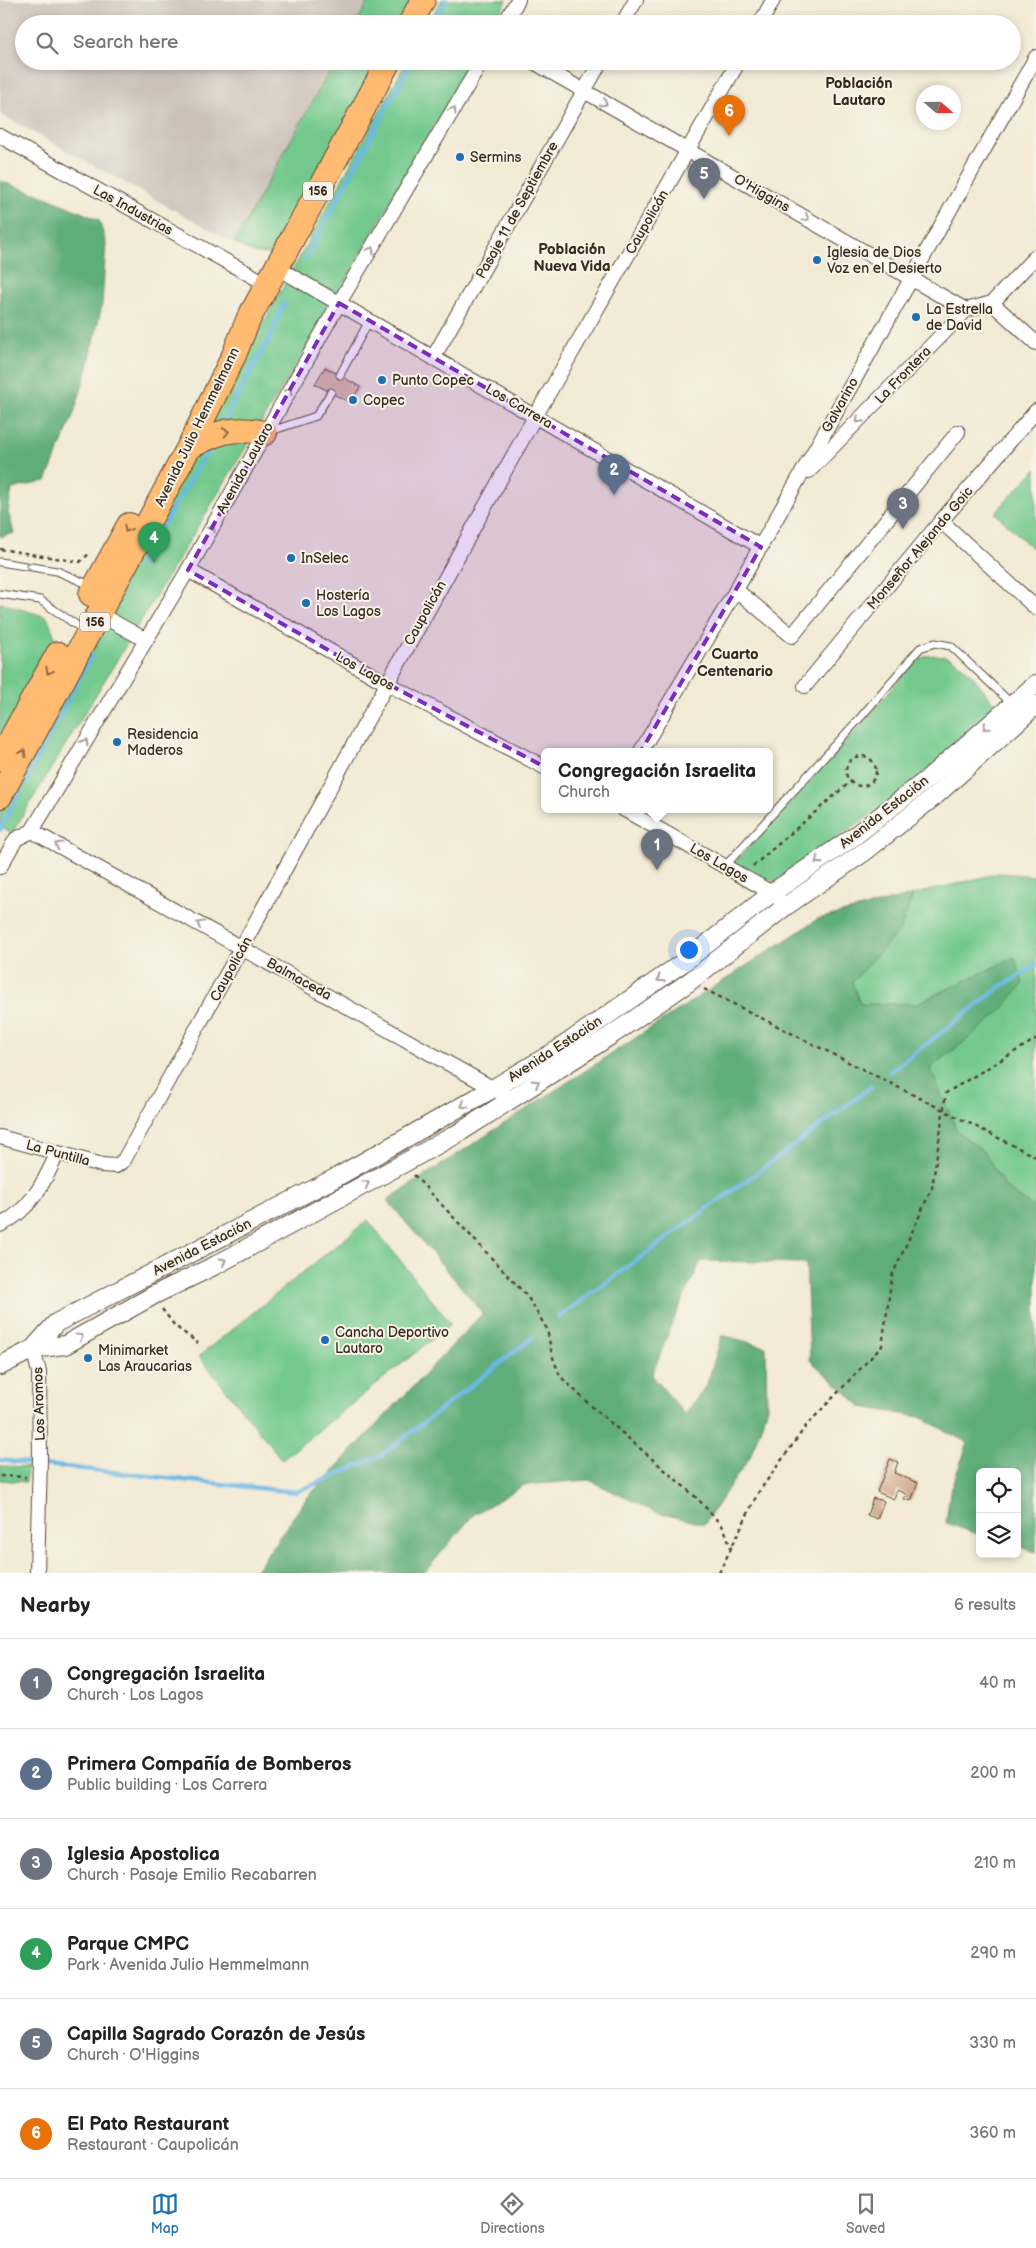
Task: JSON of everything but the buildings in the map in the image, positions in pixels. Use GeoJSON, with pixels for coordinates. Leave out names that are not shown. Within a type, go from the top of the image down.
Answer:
{"type":"FeatureCollection","features":[{"type":"Feature","properties":{"kind":"highway"},"geometry":{"type":"LineString","coordinates":[[415,15],[423,0]]}},
{"type":"Feature","properties":{"kind":"highway","name":"Avenida Julio Hemmelmann"},"geometry":{"type":"LineString","coordinates":[[0,759],[94,610],[190,448],[234,355],[248,320],[384,70]]}},
{"type":"Feature","properties":{"kind":"highway","name":"Avenida Julio Hemmelmann"},"geometry":{"type":"LineString","coordinates":[[0,796],[94,610],[113,555],[223,350],[248,320]]}},
{"type":"Feature","properties":{"kind":"highway"},"geometry":{"type":"LineString","coordinates":[[190,448],[211,436],[227,430],[248,429],[265,433]]}},
{"type":"Feature","properties":{"kind":"street"},"geometry":{"type":"LineString","coordinates":[[509,15],[518,0]]}},
{"type":"Feature","properties":{"kind":"street"},"geometry":{"type":"LineString","coordinates":[[627,15],[636,0]]}},
{"type":"Feature","properties":{"kind":"street"},"geometry":{"type":"LineString","coordinates":[[765,15],[773,0]]}},
{"type":"Feature","properties":{"kind":"street","name":"Galvarino"},"geometry":{"type":"LineString","coordinates":[[643,748],[736,590],[1036,57]]}},
{"type":"Feature","properties":{"kind":"street","name":"Avenida Lautaro"},"geometry":{"type":"LineString","coordinates":[[0,867],[16,839],[32,831],[188,570],[339,303],[477,70]]}},
{"type":"Feature","properties":{"kind":"street","name":"O'Higgins"},"geometry":{"type":"LineString","coordinates":[[548,70],[966,310]]}},
{"type":"Feature","properties":{"kind":"street","name":"Pasaje 11 de Septiembre"},"geometry":{"type":"LineString","coordinates":[[433,358],[596,70]]}},
{"type":"Feature","properties":{"kind":"street","name":"Caupolicán"},"geometry":{"type":"LineString","coordinates":[[116,1166],[124,1160],[131,1149],[386,683],[733,70]]}},
{"type":"Feature","properties":{"kind":"street","name":"Las Industrias"},"geometry":{"type":"LineString","coordinates":[[0,136],[272,276]]}},
{"type":"Feature","properties":{"kind":"street"},"geometry":{"type":"LineString","coordinates":[[966,310],[992,303],[1036,256]]}},
{"type":"Feature","properties":{"kind":"street","name":"Los Carrera"},"geometry":{"type":"LineString","coordinates":[[272,276],[339,303],[761,546]]}},
{"type":"Feature","properties":{"kind":"street"},"geometry":{"type":"LineString","coordinates":[[992,303],[1036,343]]}},
{"type":"Feature","properties":{"kind":"street","name":"La Frontera"},"geometry":{"type":"LineString","coordinates":[[796,484],[966,310]]}},
{"type":"Feature","properties":{"kind":"street","name":"Monseñor Alejando Goic"},"geometry":{"type":"LineString","coordinates":[[805,686],[941,521],[1036,411]]}},
{"type":"Feature","properties":{"kind":"street"},"geometry":{"type":"LineString","coordinates":[[736,590],[792,636],[958,432]]}},
{"type":"Feature","properties":{"kind":"street"},"geometry":{"type":"LineString","coordinates":[[941,521],[1036,608]]}},
{"type":"Feature","properties":{"kind":"street","name":"Los Lagos"},"geometry":{"type":"LineString","coordinates":[[188,570],[386,683],[541,765]]}},
{"type":"Feature","properties":{"kind":"street"},"geometry":{"type":"LineString","coordinates":[[94,610],[146,640]]}},
{"type":"Feature","properties":{"kind":"street","name":"Avenida Estación"},"geometry":{"type":"LineString","coordinates":[[0,1366],[33,1348],[56,1323],[337,1176],[494,1088],[559,1049],[688,959],[772,893],[856,835],[918,786],[1036,684]]}},
{"type":"Feature","properties":{"kind":"street"},"geometry":{"type":"LineString","coordinates":[[1012,704],[1033,714]]}},
{"type":"Feature","properties":{"kind":"street","name":"Avenida Estación"},"geometry":{"type":"LineString","coordinates":[[33,1348],[65,1345],[154,1295],[216,1265],[457,1134],[610,1036],[689,982],[786,906],[867,850],[936,796],[1033,714]]}},
{"type":"Feature","properties":{"kind":"street","name":"Los Lagos"},"geometry":{"type":"LineString","coordinates":[[630,813],[772,893],[786,906]]}},
{"type":"Feature","properties":{"kind":"street","name":"Balmaceda"},"geometry":{"type":"LineString","coordinates":[[32,831],[512,1099]]}},
{"type":"Feature","properties":{"kind":"street","name":"La Puntilla"},"geometry":{"type":"LineString","coordinates":[[0,1137],[102,1166],[116,1166]]}},
{"type":"Feature","properties":{"kind":"street"},"geometry":{"type":"LineString","coordinates":[[392,1146],[404,1163]]}},
{"type":"Feature","properties":{"kind":"street"},"geometry":{"type":"LineString","coordinates":[[0,1225],[32,1201],[46,1179],[57,1154]]}},
{"type":"Feature","properties":{"kind":"street","name":"Los Aromos"},"geometry":{"type":"LineString","coordinates":[[33,1348],[39,1372],[40,1470],[37,1573]]}},
{"type":"Feature","properties":{"kind":"lane"},"geometry":{"type":"LineString","coordinates":[[340,375],[369,321]]}},
{"type":"Feature","properties":{"kind":"lane"},"geometry":{"type":"LineString","coordinates":[[265,433],[316,416],[331,392]]}},
{"type":"Feature","properties":{"kind":"lane"},"geometry":{"type":"LineString","coordinates":[[0,562],[57,571],[94,610]]}},
{"type":"Feature","properties":{"kind":"lane"},"geometry":{"type":"LineString","coordinates":[[0,594],[94,610]]}},
{"type":"Feature","properties":{"kind":"lane"},"geometry":{"type":"LineString","coordinates":[[726,866],[860,718],[920,648],[935,643],[951,646],[1012,704]]}},
{"type":"Feature","properties":{"kind":"path"},"geometry":{"type":"LineString","coordinates":[[0,549],[80,562],[98,546],[113,555]]}},
{"type":"Feature","properties":{"kind":"path"},"geometry":{"type":"LineString","coordinates":[[862,756],[871,760],[877,773],[872,782],[863,787],[850,782],[846,771],[849,762],[853,758],[862,756]]}},
{"type":"Feature","properties":{"kind":"path"},"geometry":{"type":"LineString","coordinates":[[742,876],[850,782]]}},
{"type":"Feature","properties":{"kind":"path"},"geometry":{"type":"LineString","coordinates":[[689,982],[1036,1157]]}},
{"type":"Feature","properties":{"kind":"path"},"geometry":{"type":"LineString","coordinates":[[718,1573],[758,1493],[806,1426],[882,1346],[892,1276],[932,1188],[946,1093],[1036,1039]]}},
{"type":"Feature","properties":{"kind":"path"},"geometry":{"type":"LineString","coordinates":[[404,1163],[527,1296],[547,1329],[552,1356],[560,1376],[588,1403],[698,1499],[724,1528],[732,1548]]}},
{"type":"Feature","properties":{"kind":"path"},"geometry":{"type":"LineString","coordinates":[[154,1295],[163,1311],[175,1326],[198,1343]]}},
{"type":"Feature","properties":{"kind":"path"},"geometry":{"type":"LineString","coordinates":[[0,1476],[40,1470]]}},
{"type":"Feature","properties":{"kind":"highlighted area"},"geometry":{"type":"Polygon","coordinates":[[[339,303],[761,547],[611,802],[386,683],[188,570],[339,303]]]}},
{"type":"Feature","properties":{"kind":"shaded area"},"geometry":{"type":"Polygon","coordinates":[[[0,0],[369,0],[361,15],[15,15],[15,70],[330,70],[234,243],[0,114],[0,0]]]}},
{"type":"Feature","properties":{"kind":"green space"},"geometry":{"type":"Polygon","coordinates":[[[369,0],[413,0],[405,15],[361,15],[369,0]]]}},
{"type":"Feature","properties":{"kind":"green space"},"geometry":{"type":"Polygon","coordinates":[[[441,0],[507,0],[498,15],[433,15],[441,0]]]}},
{"type":"Feature","properties":{"kind":"green space"},"geometry":{"type":"Polygon","coordinates":[[[330,70],[374,70],[272,254],[254,253],[234,243],[330,70]]]}},
{"type":"Feature","properties":{"kind":"green space"},"geometry":{"type":"Polygon","coordinates":[[[402,70],[466,70],[322,322],[12,833],[0,826],[0,804],[402,70]]]}},
{"type":"Feature","properties":{"kind":"green space"},"geometry":{"type":"Polygon","coordinates":[[[0,181],[46,197],[99,220],[106,243],[102,305],[88,367],[73,416],[46,481],[12,489],[8,512],[14,533],[0,537],[0,181]]]}},
{"type":"Feature","properties":{"kind":"green space"},"geometry":{"type":"Polygon","coordinates":[[[1036,469],[1036,552],[995,513],[1036,469]]]}},
{"type":"Feature","properties":{"kind":"green space"},"geometry":{"type":"Polygon","coordinates":[[[0,603],[47,617],[57,642],[0,744],[0,603]]]}},
{"type":"Feature","properties":{"kind":"green space"},"geometry":{"type":"Polygon","coordinates":[[[926,656],[944,656],[953,660],[975,679],[994,703],[985,719],[891,800],[775,882],[734,863],[864,722],[912,664],[926,656]]]}},
{"type":"Feature","properties":{"kind":"green space"},"geometry":{"type":"Polygon","coordinates":[[[999,873],[1036,876],[1036,1209],[1005,1187],[984,1152],[957,1131],[929,1068],[968,1039],[1015,957],[916,1004],[860,1004],[852,982],[900,930],[913,895],[999,873]]]}},
{"type":"Feature","properties":{"kind":"green space"},"geometry":{"type":"Polygon","coordinates":[[[913,895],[900,930],[852,982],[860,1004],[916,1004],[1015,957],[1023,984],[1000,1012],[930,1068],[957,1131],[984,1152],[1005,1187],[1036,1209],[1036,1552],[1021,1547],[1021,1468],[976,1468],[976,1534],[946,1523],[950,1491],[968,1443],[920,1417],[862,1407],[810,1360],[806,1263],[701,1261],[677,1312],[652,1375],[685,1415],[707,1384],[722,1335],[766,1347],[767,1410],[750,1457],[704,1524],[655,1512],[589,1480],[524,1485],[473,1515],[424,1573],[254,1573],[306,1499],[483,1313],[387,1200],[818,919],[913,895]]]}},
{"type":"Feature","properties":{"kind":"green space","name":"Cancha Deportivo Lautaro"},"geometry":{"type":"Polygon","coordinates":[[[368,1220],[451,1324],[282,1460],[199,1356],[368,1220]]]}},
{"type":"Feature","properties":{"kind":"green space"},"geometry":{"type":"Polygon","coordinates":[[[0,1466],[27,1467],[26,1482],[0,1480],[0,1466]]]}},
{"type":"Feature","properties":{"kind":"waterway"},"geometry":{"type":"LineString","coordinates":[[438,15],[446,0]]}},
{"type":"Feature","properties":{"kind":"waterway"},"geometry":{"type":"LineString","coordinates":[[306,258],[407,70]]}},
{"type":"Feature","properties":{"kind":"waterway"},"geometry":{"type":"LineString","coordinates":[[225,419],[271,335],[284,303]]}},
{"type":"Feature","properties":{"kind":"waterway"},"geometry":{"type":"LineString","coordinates":[[139,565],[209,449]]}},
{"type":"Feature","properties":{"kind":"waterway"},"geometry":{"type":"LineString","coordinates":[[0,830],[92,654]]}},
{"type":"Feature","properties":{"kind":"waterway"},"geometry":{"type":"LineString","coordinates":[[890,1072],[999,988],[1036,965]]}},
{"type":"Feature","properties":{"kind":"waterway"},"geometry":{"type":"LineString","coordinates":[[559,1317],[871,1087]]}},
{"type":"Feature","properties":{"kind":"waterway"},"geometry":{"type":"LineString","coordinates":[[0,1460],[296,1492],[381,1456],[532,1338]]}},
{"type":"Feature","properties":{"kind":"place","name":"El Pato Restaurant"},"geometry":{"type":"Point","coordinates":[729,136]}},
{"type":"Feature","properties":{"kind":"place","name":"Sermins"},"geometry":{"type":"Point","coordinates":[460,157]}},
{"type":"Feature","properties":{"kind":"place","name":"Capilla Sagrado Corazón de Jesús"},"geometry":{"type":"Point","coordinates":[704,199]}},
{"type":"Feature","properties":{"kind":"place","name":"Iglesia de Dios Voz en el Desierto"},"geometry":{"type":"Point","coordinates":[817,260]}},
{"type":"Feature","properties":{"kind":"place","name":"La Estrella de David"},"geometry":{"type":"Point","coordinates":[916,317]}},
{"type":"Feature","properties":{"kind":"place","name":"Punto Copec"},"geometry":{"type":"Point","coordinates":[382,380]}},
{"type":"Feature","properties":{"kind":"place","name":"Copec"},"geometry":{"type":"Point","coordinates":[353,400]}},
{"type":"Feature","properties":{"kind":"place","name":"Primera Compañía de Bomberos"},"geometry":{"type":"Point","coordinates":[614,495]}},
{"type":"Feature","properties":{"kind":"place","name":"Iglesia Apostolica"},"geometry":{"type":"Point","coordinates":[903,529]}},
{"type":"Feature","properties":{"kind":"place","name":"InSelec"},"geometry":{"type":"Point","coordinates":[291,558]}},
{"type":"Feature","properties":{"kind":"place","name":"Parque CMPC"},"geometry":{"type":"Point","coordinates":[154,563]}},
{"type":"Feature","properties":{"kind":"place","name":"Hostería Los Lagos"},"geometry":{"type":"Point","coordinates":[306,603]}},
{"type":"Feature","properties":{"kind":"place","name":"Residencia Maderos"},"geometry":{"type":"Point","coordinates":[117,742]}},
{"type":"Feature","properties":{"kind":"place","name":"Congregación Israelita"},"geometry":{"type":"Point","coordinates":[657,870]}},
{"type":"Feature","properties":{"kind":"place","name":"Cancha Deportivo Lautaro"},"geometry":{"type":"Point","coordinates":[325,1340]}},
{"type":"Feature","properties":{"kind":"place","name":"Minimarket Las Araucarias"},"geometry":{"type":"Point","coordinates":[88,1358]}},
{"type":"Feature","properties":{"kind":"district","name":"Población Lautaro"},"geometry":{"type":"Point","coordinates":[859,92]}},
{"type":"Feature","properties":{"kind":"district","name":"Población Nueva Vida"},"geometry":{"type":"Point","coordinates":[572,258]}},
{"type":"Feature","properties":{"kind":"district","name":"Cuarto Centenario"},"geometry":{"type":"Point","coordinates":[735,662]}}]}
